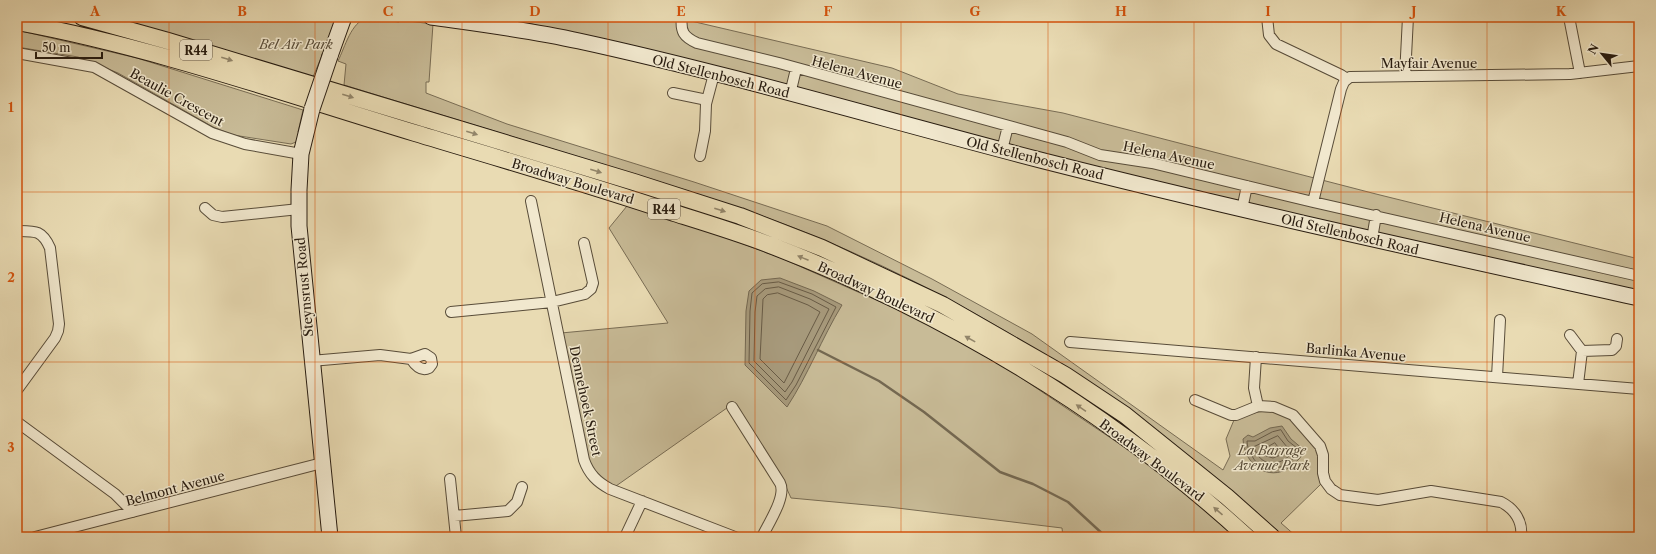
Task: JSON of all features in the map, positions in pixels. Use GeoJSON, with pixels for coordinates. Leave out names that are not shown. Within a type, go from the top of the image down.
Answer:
{"type":"FeatureCollection","features":[{"type":"Feature","properties":{"kind":"main road","name":"Broadway Boulevard"},"geometry":{"type":"LineString","coordinates":[[82,17],[168,41],[634,182],[740,216],[822,248],[943,305],[1066,375],[1125,415],[1227,497],[1272,537]]}},
{"type":"Feature","properties":{"kind":"main road","name":"Broadway Boulevard"},"geometry":{"type":"LineString","coordinates":[[17,22],[125,46],[354,114],[641,202],[752,238],[816,263],[931,317],[1044,382],[1130,441],[1212,506],[1247,537]]}},
{"type":"Feature","properties":{"kind":"street","name":"Steynsrust Road"},"geometry":{"type":"LineString","coordinates":[[330,537],[301,260],[299,209],[303,148],[314,102],[344,17]]}},
{"type":"Feature","properties":{"kind":"street","name":"Steynsrust Road"},"geometry":{"type":"LineString","coordinates":[[336,42],[356,17]]}},
{"type":"Feature","properties":{"kind":"street","name":"Old Stellenbosch Road"},"geometry":{"type":"LineString","coordinates":[[432,17],[502,27],[578,41],[714,74],[1002,150],[1242,209],[1639,298]]}},
{"type":"Feature","properties":{"kind":"street","name":"Helena Avenue"},"geometry":{"type":"LineString","coordinates":[[682,17],[682,32],[690,40],[697,43],[1067,142],[1100,155],[1152,163],[1314,202],[1639,276]]}},
{"type":"Feature","properties":{"kind":"street"},"geometry":{"type":"LineString","coordinates":[[1267,17],[1269,35],[1276,44],[1347,79],[1341,89],[1314,202]]}},
{"type":"Feature","properties":{"kind":"street"},"geometry":{"type":"LineString","coordinates":[[1405,76],[1408,17]]}},
{"type":"Feature","properties":{"kind":"street"},"geometry":{"type":"LineString","coordinates":[[1570,17],[1580,73]]}},
{"type":"Feature","properties":{"kind":"street","name":"Beaulie Crescent"},"geometry":{"type":"LineString","coordinates":[[17,53],[94,67],[212,133],[244,144],[303,148]]}},
{"type":"Feature","properties":{"kind":"street","name":"Mayfair Avenue"},"geometry":{"type":"LineString","coordinates":[[1347,79],[1354,76],[1580,73],[1639,66]]}},
{"type":"Feature","properties":{"kind":"street"},"geometry":{"type":"LineString","coordinates":[[790,94],[796,69]]}},
{"type":"Feature","properties":{"kind":"street"},"geometry":{"type":"LineString","coordinates":[[700,156],[705,131],[707,100],[714,74]]}},
{"type":"Feature","properties":{"kind":"street"},"geometry":{"type":"LineString","coordinates":[[673,93],[707,100]]}},
{"type":"Feature","properties":{"kind":"street"},"geometry":{"type":"LineString","coordinates":[[1002,150],[1008,126]]}},
{"type":"Feature","properties":{"kind":"street"},"geometry":{"type":"LineString","coordinates":[[1242,209],[1247,186]]}},
{"type":"Feature","properties":{"kind":"street","name":"Dennehoek Street"},"geometry":{"type":"LineString","coordinates":[[531,201],[586,466],[592,476],[603,486],[735,537]]}},
{"type":"Feature","properties":{"kind":"street"},"geometry":{"type":"LineString","coordinates":[[205,208],[213,215],[222,217],[299,209]]}},
{"type":"Feature","properties":{"kind":"street"},"geometry":{"type":"LineString","coordinates":[[1372,239],[1376,215]]}},
{"type":"Feature","properties":{"kind":"street"},"geometry":{"type":"LineString","coordinates":[[17,231],[34,231],[41,234],[46,239],[50,248],[59,324],[55,338],[17,390]]}},
{"type":"Feature","properties":{"kind":"street"},"geometry":{"type":"LineString","coordinates":[[451,312],[552,302],[585,294],[591,289],[593,283],[584,243]]}},
{"type":"Feature","properties":{"kind":"street"},"geometry":{"type":"LineString","coordinates":[[1496,377],[1500,320]]}},
{"type":"Feature","properties":{"kind":"street"},"geometry":{"type":"LineString","coordinates":[[1570,335],[1582,351],[1578,384]]}},
{"type":"Feature","properties":{"kind":"street"},"geometry":{"type":"LineString","coordinates":[[1582,351],[1612,350],[1616,346],[1617,339]]}},
{"type":"Feature","properties":{"kind":"street","name":"Barlinka Avenue"},"geometry":{"type":"LineString","coordinates":[[1070,342],[1639,389]]}},
{"type":"Feature","properties":{"kind":"street"},"geometry":{"type":"LineString","coordinates":[[312,361],[380,355],[411,359]]}},
{"type":"Feature","properties":{"kind":"street"},"geometry":{"type":"LineString","coordinates":[[1256,357],[1254,388],[1258,406]]}},
{"type":"Feature","properties":{"kind":"street"},"geometry":{"type":"LineString","coordinates":[[1195,400],[1231,416],[1258,406],[1281,409],[1298,420],[1320,446],[1323,460],[1323,473],[1327,485],[1340,495],[1378,500],[1430,491],[1501,502],[1510,508],[1521,522],[1521,537]]}},
{"type":"Feature","properties":{"kind":"street"},"geometry":{"type":"LineString","coordinates":[[732,407],[782,486],[781,498],[762,537]]}},
{"type":"Feature","properties":{"kind":"street"},"geometry":{"type":"LineString","coordinates":[[17,422],[115,494],[133,512]]}},
{"type":"Feature","properties":{"kind":"street","name":"Belmont Avenue"},"geometry":{"type":"LineString","coordinates":[[35,537],[322,462]]}},
{"type":"Feature","properties":{"kind":"street"},"geometry":{"type":"LineString","coordinates":[[450,480],[456,537]]}},
{"type":"Feature","properties":{"kind":"street"},"geometry":{"type":"LineString","coordinates":[[454,516],[508,511],[517,502],[522,486]]}},
{"type":"Feature","properties":{"kind":"street"},"geometry":{"type":"LineString","coordinates":[[624,537],[642,501]]}},
{"type":"Feature","properties":{"kind":"green space","name":"Bel Air Park"},"geometry":{"type":"Polygon","coordinates":[[[111,17],[338,17],[313,77],[111,17]]]}},
{"type":"Feature","properties":{"kind":"green space"},"geometry":{"type":"Polygon","coordinates":[[[483,17],[655,17],[691,21],[892,68],[958,94],[1063,113],[1376,194],[1639,259],[1639,295],[1231,201],[532,24],[483,17]]]}},
{"type":"Feature","properties":{"kind":"green space","name":"La Barrage Avenue Park"},"geometry":{"type":"Polygon","coordinates":[[[367,18],[433,24],[429,82],[426,82],[426,93],[507,124],[694,182],[827,226],[932,279],[1032,334],[1223,470],[1230,456],[1226,439],[1234,420],[1264,411],[1280,414],[1288,418],[1305,433],[1315,446],[1320,456],[1318,472],[1321,484],[1281,523],[1297,537],[1284,537],[1232,491],[1178,448],[1122,406],[1064,367],[945,297],[882,266],[792,227],[737,207],[344,85],[346,64],[338,61],[346,42],[357,24],[361,20],[367,18]]]}},
{"type":"Feature","properties":{"kind":"green space"},"geometry":{"type":"Polygon","coordinates":[[[17,30],[137,58],[303,110],[298,132],[301,132],[296,142],[291,144],[233,135],[213,127],[118,73],[78,57],[17,47],[17,30]]]}},
{"type":"Feature","properties":{"kind":"green space"},"geometry":{"type":"Polygon","coordinates":[[[627,206],[714,233],[781,258],[926,322],[1014,373],[1136,455],[1206,511],[1235,537],[1063,537],[1062,528],[889,507],[791,498],[786,487],[734,403],[616,486],[604,482],[589,464],[561,333],[668,323],[609,228],[627,206]]]}},
{"type":"Feature","properties":{"kind":"water"},"geometry":{"type":"Polygon","coordinates":[[[780,278],[814,291],[842,305],[795,395],[787,407],[745,365],[746,311],[749,291],[761,280],[780,278]]]}},
{"type":"Feature","properties":{"kind":"water"},"geometry":{"type":"Polygon","coordinates":[[[1282,426],[1291,439],[1304,450],[1303,454],[1295,463],[1286,469],[1278,472],[1261,470],[1248,458],[1243,439],[1248,435],[1253,437],[1270,428],[1282,426]]]}},
{"type":"Feature","properties":{"kind":"waterway"},"geometry":{"type":"LineString","coordinates":[[818,350],[879,381],[924,412],[1000,472],[1033,484],[1068,502],[1106,537]]}}]}
